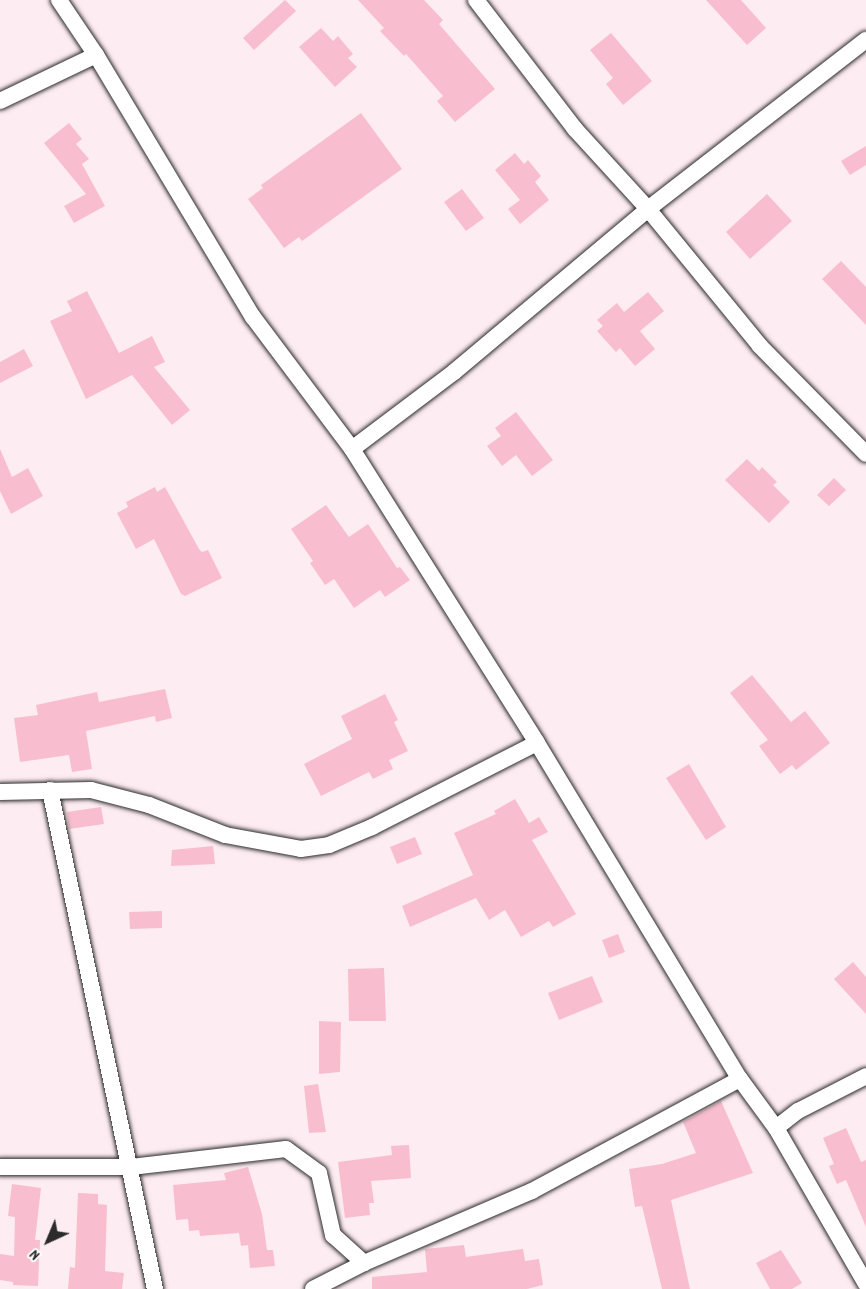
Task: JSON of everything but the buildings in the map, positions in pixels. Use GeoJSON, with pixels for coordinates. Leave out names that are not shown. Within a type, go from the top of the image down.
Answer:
{"type":"FeatureCollection","features":[{"type":"Feature","properties":{"kind":"street"},"geometry":{"type":"LineString","coordinates":[[58,0],[96,55],[253,317],[352,449],[537,743],[740,1079],[776,1128],[866,1284]]}},
{"type":"Feature","properties":{"kind":"street"},"geometry":{"type":"LineString","coordinates":[[477,0],[575,129],[648,209],[760,346],[866,454]]}},
{"type":"Feature","properties":{"kind":"street"},"geometry":{"type":"LineString","coordinates":[[352,449],[454,372],[648,209],[866,40]]}},
{"type":"Feature","properties":{"kind":"street"},"geometry":{"type":"LineString","coordinates":[[0,101],[96,55]]}},
{"type":"Feature","properties":{"kind":"street"},"geometry":{"type":"LineString","coordinates":[[0,792],[91,790],[103,792],[149,805],[225,835],[301,849],[328,845],[372,826],[537,743]]}},
{"type":"Feature","properties":{"kind":"street"},"geometry":{"type":"LineString","coordinates":[[50,790],[155,1289]]}},
{"type":"Feature","properties":{"kind":"street"},"geometry":{"type":"LineString","coordinates":[[776,1128],[798,1111],[866,1076]]}},
{"type":"Feature","properties":{"kind":"street"},"geometry":{"type":"LineString","coordinates":[[313,1289],[364,1263],[532,1191],[740,1079]]}},
{"type":"Feature","properties":{"kind":"street"},"geometry":{"type":"LineString","coordinates":[[0,1167],[131,1167],[286,1149],[319,1173],[333,1235],[364,1263]]}}]}
